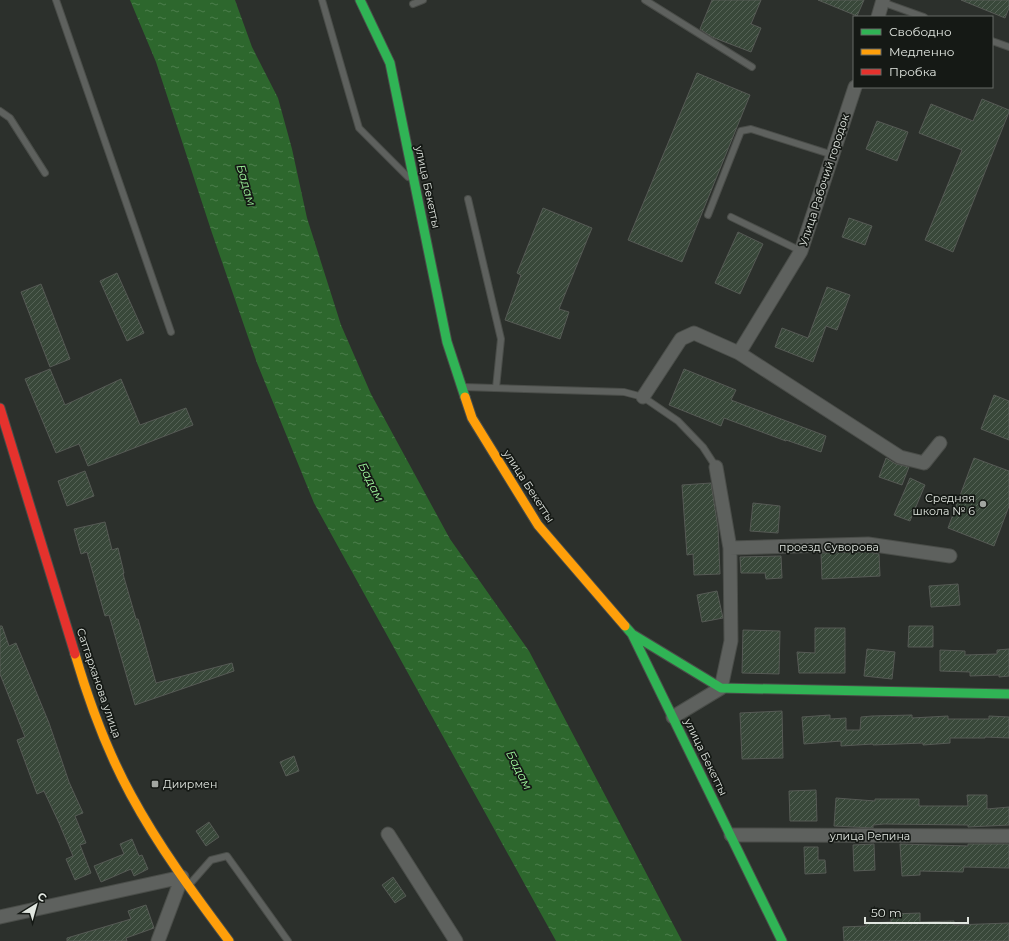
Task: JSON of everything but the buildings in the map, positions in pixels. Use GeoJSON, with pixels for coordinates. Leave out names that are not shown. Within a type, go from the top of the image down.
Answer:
{"type":"FeatureCollection","features":[{"type":"Feature","properties":{"kind":"street","name":"улица Бекетты"},"geometry":{"type":"LineString","coordinates":[[360,0],[390,63],[447,342],[472,418],[538,525],[632,634],[782,941]]}},
{"type":"Feature","properties":{"kind":"street"},"geometry":{"type":"LineString","coordinates":[[878,16],[883,1]]}},
{"type":"Feature","properties":{"kind":"street","name":"Улица Рабочий городок"},"geometry":{"type":"LineString","coordinates":[[739,353],[801,252],[855,88]]}},
{"type":"Feature","properties":{"kind":"street"},"geometry":{"type":"LineString","coordinates":[[643,397],[681,339],[694,333],[739,353],[900,457],[924,463],[940,443]]}},
{"type":"Feature","properties":{"kind":"street","name":"Саттарханова улица"},"geometry":{"type":"LineString","coordinates":[[0,408],[81,675],[107,744],[132,795],[185,881],[229,941]]}},
{"type":"Feature","properties":{"kind":"street"},"geometry":{"type":"LineString","coordinates":[[673,717],[721,688],[731,641],[730,548],[716,467]]}},
{"type":"Feature","properties":{"kind":"street","name":"проезд Суворова"},"geometry":{"type":"LineString","coordinates":[[730,548],[868,544],[950,556]]}},
{"type":"Feature","properties":{"kind":"street"},"geometry":{"type":"LineString","coordinates":[[632,634],[721,688],[1009,694]]}},
{"type":"Feature","properties":{"kind":"street"},"geometry":{"type":"LineString","coordinates":[[388,834],[456,941]]}},
{"type":"Feature","properties":{"kind":"street","name":"улица Репина"},"geometry":{"type":"LineString","coordinates":[[731,835],[1009,836]]}},
{"type":"Feature","properties":{"kind":"street"},"geometry":{"type":"LineString","coordinates":[[0,917],[185,881]]}},
{"type":"Feature","properties":{"kind":"street"},"geometry":{"type":"LineString","coordinates":[[158,941],[185,881]]}},
{"type":"Feature","properties":{"kind":"lane"},"geometry":{"type":"LineString","coordinates":[[56,0],[171,332]]}},
{"type":"Feature","properties":{"kind":"lane"},"geometry":{"type":"LineString","coordinates":[[322,0],[359,128],[415,184]]}},
{"type":"Feature","properties":{"kind":"lane"},"geometry":{"type":"LineString","coordinates":[[413,4],[423,0]]}},
{"type":"Feature","properties":{"kind":"lane"},"geometry":{"type":"LineString","coordinates":[[645,0],[752,66]]}},
{"type":"Feature","properties":{"kind":"lane"},"geometry":{"type":"LineString","coordinates":[[883,1],[921,16]]}},
{"type":"Feature","properties":{"kind":"lane"},"geometry":{"type":"LineString","coordinates":[[993,41],[1009,47]]}},
{"type":"Feature","properties":{"kind":"lane"},"geometry":{"type":"LineString","coordinates":[[0,111],[10,118],[45,173]]}},
{"type":"Feature","properties":{"kind":"lane"},"geometry":{"type":"LineString","coordinates":[[708,215],[742,131],[751,128],[833,155]]}},
{"type":"Feature","properties":{"kind":"lane"},"geometry":{"type":"LineString","coordinates":[[468,199],[501,339],[496,388]]}},
{"type":"Feature","properties":{"kind":"lane"},"geometry":{"type":"LineString","coordinates":[[731,217],[801,252]]}},
{"type":"Feature","properties":{"kind":"lane"},"geometry":{"type":"LineString","coordinates":[[462,387],[624,392],[643,397],[678,421],[703,447],[716,467]]}},
{"type":"Feature","properties":{"kind":"lane"},"geometry":{"type":"LineString","coordinates":[[185,881],[211,860],[227,856],[288,941]]}},
{"type":"Feature","properties":{"kind":"water","name":"Бадам"},"geometry":{"type":"Polygon","coordinates":[[[130,0],[235,0],[252,47],[278,98],[292,149],[307,218],[341,325],[371,394],[450,539],[529,651],[682,941],[556,941],[314,503],[257,363],[212,233],[156,62],[130,0]]]}},
{"type":"Feature","properties":{"kind":"traffic: fast"},"geometry":{"type":"LineString","coordinates":[[360,0],[390,63],[447,342],[465,397]]}},
{"type":"Feature","properties":{"kind":"traffic: fast"},"geometry":{"type":"LineString","coordinates":[[625,626],[632,634],[782,941]]}},
{"type":"Feature","properties":{"kind":"traffic: fast"},"geometry":{"type":"LineString","coordinates":[[632,634],[721,688],[1009,694]]}},
{"type":"Feature","properties":{"kind":"traffic: slow"},"geometry":{"type":"LineString","coordinates":[[465,397],[472,418],[538,525],[625,626]]}},
{"type":"Feature","properties":{"kind":"traffic: slow"},"geometry":{"type":"LineString","coordinates":[[75,654],[99,726],[131,795],[165,852],[229,941]]}},
{"type":"Feature","properties":{"kind":"traffic: jam"},"geometry":{"type":"LineString","coordinates":[[0,408],[75,654]]}},
{"type":"Feature","properties":{"kind":"place","name":"Средняя школа № 6"},"geometry":{"type":"Point","coordinates":[983,504]}},
{"type":"Feature","properties":{"kind":"place","name":"Диирмен"},"geometry":{"type":"Point","coordinates":[155,784]}}]}
